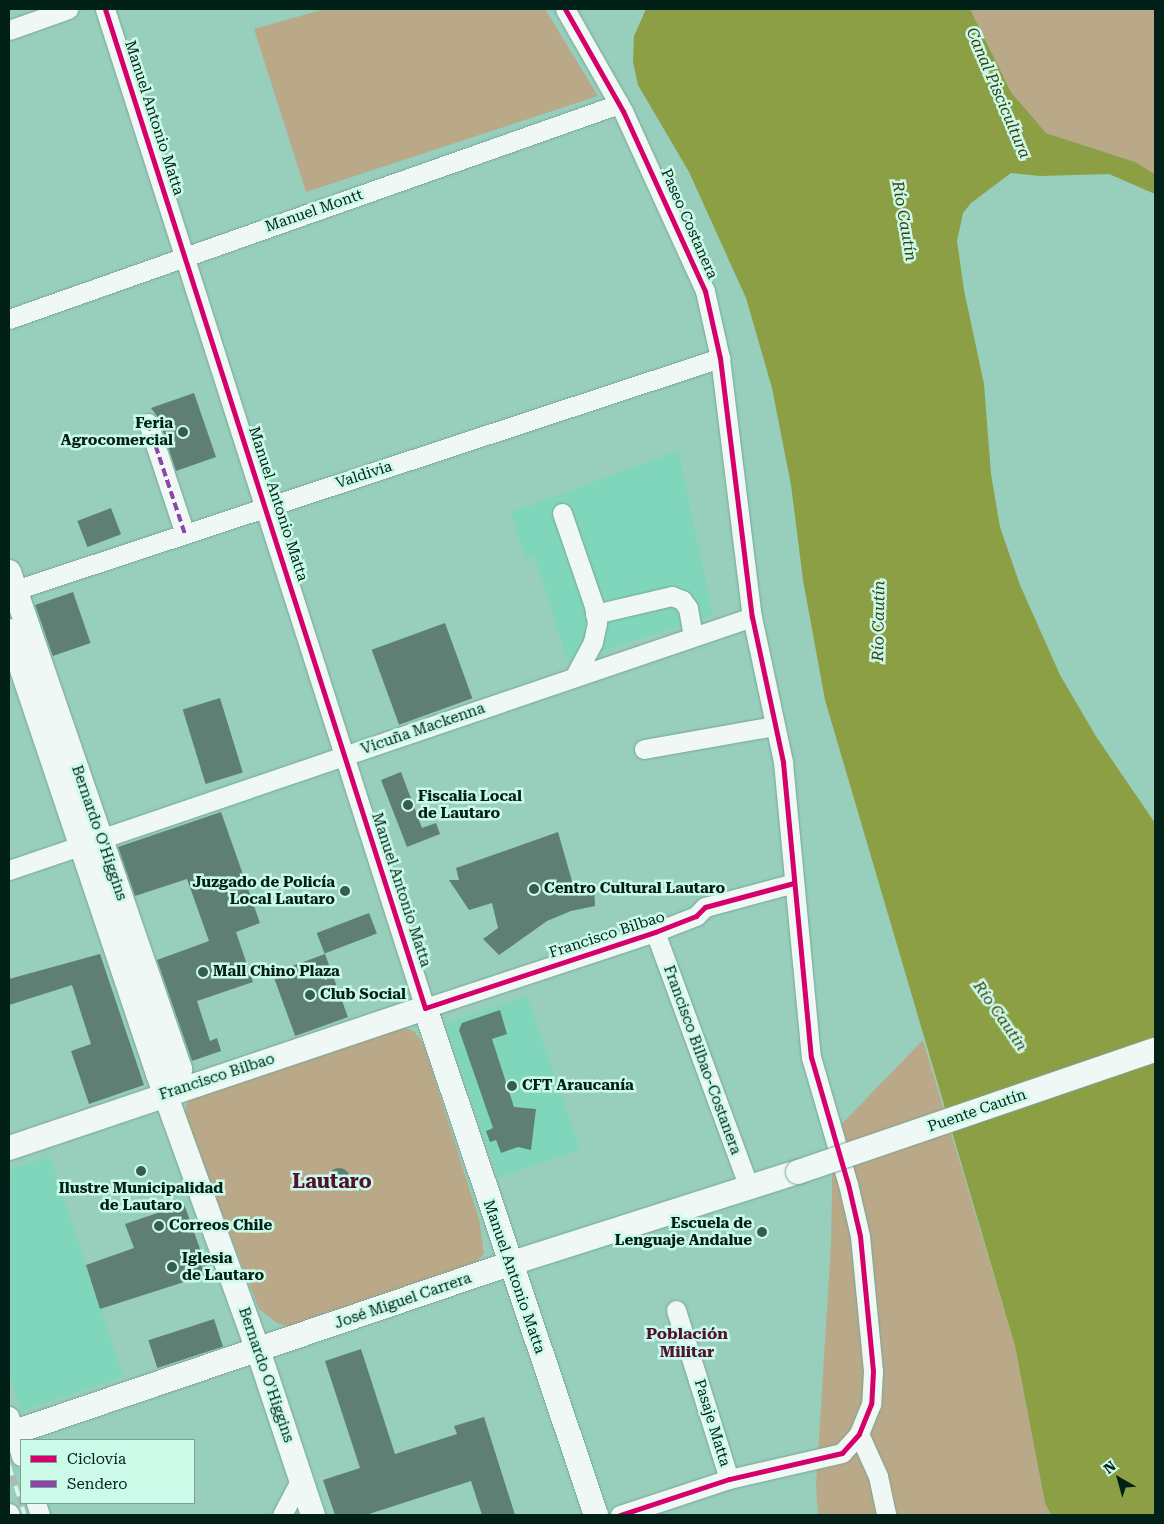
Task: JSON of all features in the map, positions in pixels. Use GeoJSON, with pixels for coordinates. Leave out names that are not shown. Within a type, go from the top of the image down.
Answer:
{"type":"FeatureCollection","features":[{"type":"Feature","properties":{"kind":"main road","name":"Bernardo O'Higgins"},"geometry":{"type":"LineString","coordinates":[[11,585],[91,842]]}},
{"type":"Feature","properties":{"kind":"main road","name":"Bernardo O'Higgins"},"geometry":{"type":"LineString","coordinates":[[9,631],[180,1069],[168,1093],[258,1350],[313,1515]]}},
{"type":"Feature","properties":{"kind":"main road","name":"Francisco Bilbao"},"geometry":{"type":"LineString","coordinates":[[9,1148],[425,1008]]}},
{"type":"Feature","properties":{"kind":"main road","name":"Manuel Antonio Matta"},"geometry":{"type":"LineString","coordinates":[[425,1008],[509,1264],[596,1515]]}},
{"type":"Feature","properties":{"kind":"main road","name":"Puente Cautín"},"geometry":{"type":"LineString","coordinates":[[798,1172],[1155,1050]]}},
{"type":"Feature","properties":{"kind":"main road","name":"José Miguel Carrera"},"geometry":{"type":"LineString","coordinates":[[10,1428],[258,1350],[509,1264],[798,1172]]}},
{"type":"Feature","properties":{"kind":"street"},"geometry":{"type":"LineString","coordinates":[[9,30],[68,9]]}},
{"type":"Feature","properties":{"kind":"street","name":"Manuel Antonio Matta"},"geometry":{"type":"LineString","coordinates":[[105,9],[186,256],[425,1008]]}},
{"type":"Feature","properties":{"kind":"street","name":"Paseo Costanera"},"geometry":{"type":"LineString","coordinates":[[565,9],[619,104],[674,218],[705,291],[720,358],[752,617],[783,762],[811,1057],[848,1184],[867,1287],[872,1380],[871,1404],[859,1434]]}},
{"type":"Feature","properties":{"kind":"street","name":"Manuel Montt"},"geometry":{"type":"LineString","coordinates":[[9,319],[619,104]]}},
{"type":"Feature","properties":{"kind":"street","name":"Valdivia"},"geometry":{"type":"LineString","coordinates":[[11,585],[185,534],[720,358]]}},
{"type":"Feature","properties":{"kind":"street"},"geometry":{"type":"LineString","coordinates":[[148,423],[185,534]]}},
{"type":"Feature","properties":{"kind":"street"},"geometry":{"type":"LineString","coordinates":[[562,512],[595,614],[593,642],[574,677]]}},
{"type":"Feature","properties":{"kind":"street"},"geometry":{"type":"LineString","coordinates":[[595,614],[672,596],[682,600],[688,608],[693,637]]}},
{"type":"Feature","properties":{"kind":"street","name":"Vicuña Mackenna"},"geometry":{"type":"LineString","coordinates":[[9,870],[752,617]]}},
{"type":"Feature","properties":{"kind":"street"},"geometry":{"type":"LineString","coordinates":[[644,749],[775,726]]}},
{"type":"Feature","properties":{"kind":"street","name":"Francisco Bilbao"},"geometry":{"type":"LineString","coordinates":[[425,1008],[655,932],[696,916],[705,907],[794,883]]}},
{"type":"Feature","properties":{"kind":"street","name":"Francisco Bilbao-Costanera"},"geometry":{"type":"LineString","coordinates":[[655,932],[749,1188]]}},
{"type":"Feature","properties":{"kind":"street","name":"Pasaje Matta"},"geometry":{"type":"LineString","coordinates":[[676,1310],[729,1479]]}},
{"type":"Feature","properties":{"kind":"street"},"geometry":{"type":"LineString","coordinates":[[10,1428],[20,1453]]}},
{"type":"Feature","properties":{"kind":"street"},"geometry":{"type":"LineString","coordinates":[[620,1515],[729,1479],[842,1453],[859,1434],[878,1476],[886,1515]]}},
{"type":"Feature","properties":{"kind":"street"},"geometry":{"type":"LineString","coordinates":[[282,1515],[301,1479]]}},
{"type":"Feature","properties":{"kind":"shaded area"},"geometry":{"type":"Polygon","coordinates":[[[325,9],[545,9],[598,96],[306,192],[254,29],[325,9]]]}},
{"type":"Feature","properties":{"kind":"shaded area"},"geometry":{"type":"Polygon","coordinates":[[[970,9],[1155,9],[1155,174],[1135,162],[1046,133],[1011,92],[970,9]]]}},
{"type":"Feature","properties":{"kind":"shaded area"},"geometry":{"type":"Polygon","coordinates":[[[678,451],[713,615],[568,662],[535,557],[525,559],[511,512],[678,451]]]}},
{"type":"Feature","properties":{"kind":"shaded area","name":"CFT Araucanía"},"geometry":{"type":"Polygon","coordinates":[[[527,996],[580,1149],[498,1177],[446,1024],[527,996]]]}},
{"type":"Feature","properties":{"kind":"shaded area"},"geometry":{"type":"Polygon","coordinates":[[[402,1027],[414,1031],[424,1045],[479,1219],[484,1253],[472,1268],[293,1328],[277,1323],[259,1309],[189,1128],[185,1115],[186,1106],[193,1094],[402,1027]]]}},
{"type":"Feature","properties":{"kind":"shaded area"},"geometry":{"type":"Polygon","coordinates":[[[923,1040],[1015,1346],[1045,1503],[1051,1515],[818,1515],[816,1486],[831,1245],[833,1133],[923,1040]]]}},
{"type":"Feature","properties":{"kind":"shaded area"},"geometry":{"type":"Polygon","coordinates":[[[50,1156],[123,1377],[21,1411],[9,1374],[9,1170],[50,1156]]]}},
{"type":"Feature","properties":{"kind":"water"},"geometry":{"type":"Polygon","coordinates":[[[646,9],[970,9],[1011,92],[1046,133],[1135,162],[1155,174],[1155,194],[1109,174],[1040,176],[1011,173],[971,203],[963,213],[957,241],[964,290],[984,384],[991,474],[1000,527],[1020,585],[1060,675],[1097,738],[1155,823],[1155,1515],[1051,1515],[1045,1503],[1015,1346],[825,700],[803,580],[791,485],[772,388],[746,298],[689,172],[638,85],[633,62],[634,36],[646,9]]]}},
{"type":"Feature","properties":{"kind":"building","name":"Feria Agrocomercial"},"geometry":{"type":"Polygon","coordinates":[[[194,393],[216,457],[176,471],[159,419],[151,408],[194,393]]]}},
{"type":"Feature","properties":{"kind":"building"},"geometry":{"type":"Polygon","coordinates":[[[111,508],[121,534],[87,547],[77,521],[111,508]]]}},
{"type":"Feature","properties":{"kind":"building"},"geometry":{"type":"Polygon","coordinates":[[[73,592],[91,643],[53,656],[35,605],[73,592]]]}},
{"type":"Feature","properties":{"kind":"building"},"geometry":{"type":"Polygon","coordinates":[[[445,623],[472,698],[399,725],[372,650],[445,623]]]}},
{"type":"Feature","properties":{"kind":"building"},"geometry":{"type":"Polygon","coordinates":[[[220,698],[243,773],[206,784],[183,709],[220,698]]]}},
{"type":"Feature","properties":{"kind":"building"},"geometry":{"type":"Polygon","coordinates":[[[401,772],[422,828],[436,823],[440,834],[407,847],[381,780],[401,772]]]}},
{"type":"Feature","properties":{"kind":"building"},"geometry":{"type":"Polygon","coordinates":[[[221,812],[260,923],[236,932],[253,982],[197,1001],[210,1041],[217,1038],[221,1051],[192,1061],[157,960],[209,941],[187,879],[135,896],[118,847],[221,812]]]}},
{"type":"Feature","properties":{"kind":"building"},"geometry":{"type":"Polygon","coordinates":[[[558,832],[574,888],[594,884],[595,906],[571,911],[547,921],[499,955],[483,939],[498,928],[492,903],[469,910],[449,880],[459,880],[456,868],[558,832]]]}},
{"type":"Feature","properties":{"kind":"building"},"geometry":{"type":"Polygon","coordinates":[[[369,913],[377,934],[325,954],[317,933],[369,913]]]}},
{"type":"Feature","properties":{"kind":"building"},"geometry":{"type":"Polygon","coordinates":[[[100,954],[144,1085],[89,1104],[71,1051],[91,1044],[72,985],[9,1005],[9,979],[100,954]]]}},
{"type":"Feature","properties":{"kind":"building","name":"Club Social"},"geometry":{"type":"Polygon","coordinates":[[[325,954],[348,1017],[295,1036],[272,973],[325,954]]]}},
{"type":"Feature","properties":{"kind":"building"},"geometry":{"type":"Polygon","coordinates":[[[500,1010],[507,1034],[492,1039],[514,1107],[536,1109],[531,1150],[518,1147],[501,1153],[496,1140],[490,1142],[486,1131],[493,1128],[459,1030],[462,1023],[500,1010]]]}},
{"type":"Feature","properties":{"kind":"building"},"geometry":{"type":"Polygon","coordinates":[[[339,1168],[347,1171],[350,1179],[347,1187],[339,1190],[331,1187],[328,1179],[331,1171],[339,1168]]]}},
{"type":"Feature","properties":{"kind":"building"},"geometry":{"type":"Polygon","coordinates":[[[184,1204],[209,1274],[100,1309],[86,1265],[134,1248],[125,1224],[184,1204]]]}},
{"type":"Feature","properties":{"kind":"building"},"geometry":{"type":"Polygon","coordinates":[[[214,1319],[223,1347],[157,1368],[148,1340],[214,1319]]]}},
{"type":"Feature","properties":{"kind":"building"},"geometry":{"type":"Polygon","coordinates":[[[361,1349],[395,1454],[457,1434],[454,1426],[484,1417],[515,1515],[482,1515],[471,1481],[366,1515],[335,1515],[323,1480],[360,1468],[325,1361],[361,1349]]]}},
{"type":"Feature","properties":{"kind":"railway"},"geometry":{"type":"LineString","coordinates":[[9,1465],[20,1499]]}},
{"type":"Feature","properties":{"kind":"railway"},"geometry":{"type":"LineString","coordinates":[[21,1504],[25,1515]]}},
{"type":"Feature","properties":{"kind":"marked path"},"geometry":{"type":"LineString","coordinates":[[148,423],[185,534]]}},
{"type":"Feature","properties":{"kind":"cycle path"},"geometry":{"type":"LineString","coordinates":[[105,9],[425,1008],[655,932],[696,916],[705,907],[794,883]]}},
{"type":"Feature","properties":{"kind":"cycle path"},"geometry":{"type":"LineString","coordinates":[[565,9],[623,111],[705,291],[720,358],[752,617],[783,762],[811,1057],[848,1184],[860,1236],[873,1371],[871,1404],[859,1434],[842,1453],[729,1479],[620,1515]]}},
{"type":"Feature","properties":{"kind":"place","name":"Feria Agrocomercial"},"geometry":{"type":"Point","coordinates":[183,432]}},
{"type":"Feature","properties":{"kind":"place","name":"Fiscalia Local de Lautaro"},"geometry":{"type":"Point","coordinates":[408,805]}},
{"type":"Feature","properties":{"kind":"place","name":"Centro Cultural Lautaro"},"geometry":{"type":"Point","coordinates":[534,889]}},
{"type":"Feature","properties":{"kind":"place","name":"Juzgado de Policía Local Lautaro"},"geometry":{"type":"Point","coordinates":[345,891]}},
{"type":"Feature","properties":{"kind":"place","name":"Mall Chino Plaza"},"geometry":{"type":"Point","coordinates":[203,972]}},
{"type":"Feature","properties":{"kind":"place","name":"Club Social"},"geometry":{"type":"Point","coordinates":[310,995]}},
{"type":"Feature","properties":{"kind":"place","name":"CFT Araucanía"},"geometry":{"type":"Point","coordinates":[512,1086]}},
{"type":"Feature","properties":{"kind":"place","name":"Ilustre Municipalidad de Lautaro"},"geometry":{"type":"Point","coordinates":[141,1171]}},
{"type":"Feature","properties":{"kind":"place","name":"Correos Chile"},"geometry":{"type":"Point","coordinates":[159,1226]}},
{"type":"Feature","properties":{"kind":"place","name":"Escuela de Lenguaje Andalue"},"geometry":{"type":"Point","coordinates":[762,1232]}},
{"type":"Feature","properties":{"kind":"place","name":"Iglesia de Lautaro"},"geometry":{"type":"Point","coordinates":[172,1267]}},
{"type":"Feature","properties":{"kind":"district","name":"Lautaro"},"geometry":{"type":"Point","coordinates":[332,1181]}},
{"type":"Feature","properties":{"kind":"district","name":"Población Militar"},"geometry":{"type":"Point","coordinates":[687,1343]}},
{"type":"Feature","properties":{"kind":"water label","name":"Canal Piscicultura"},"geometry":{"type":"Point","coordinates":[998,93]}},
{"type":"Feature","properties":{"kind":"water label","name":"Río Cautín"},"geometry":{"type":"Point","coordinates":[904,221]}},
{"type":"Feature","properties":{"kind":"water label","name":"Río Cautín"},"geometry":{"type":"Point","coordinates":[879,621]}},
{"type":"Feature","properties":{"kind":"water label","name":"Río Cautín"},"geometry":{"type":"Point","coordinates":[1000,1016]}}]}
